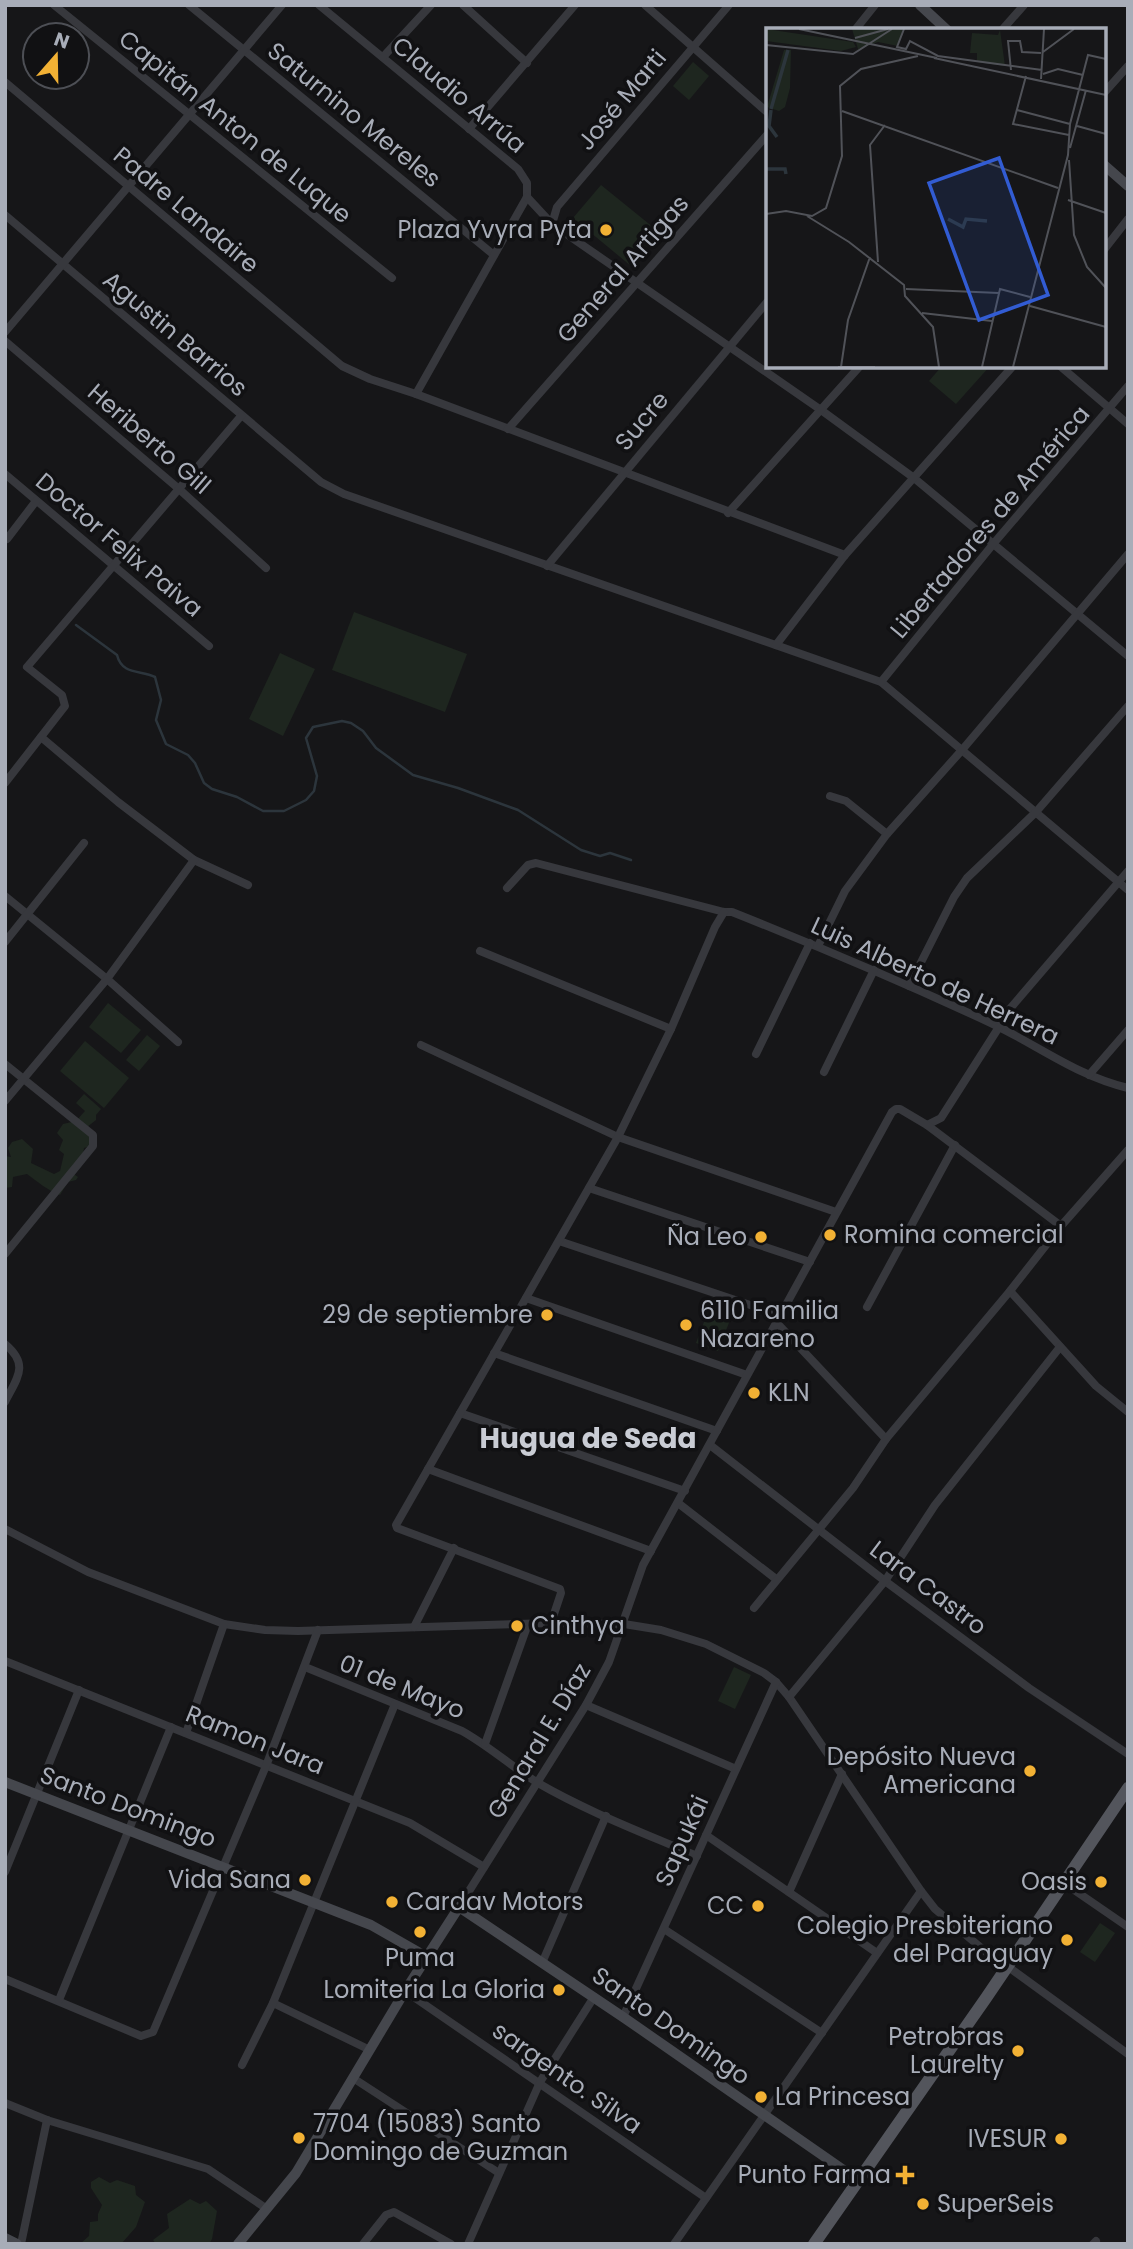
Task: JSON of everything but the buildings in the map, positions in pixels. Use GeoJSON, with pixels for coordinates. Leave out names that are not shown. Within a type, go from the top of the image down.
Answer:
{"type":"FeatureCollection","features":[{"type":"Feature","properties":{"kind":"main road"},"geometry":{"type":"LineString","coordinates":[[814,2244],[1128,1788]]}},
{"type":"Feature","properties":{"kind":"street","name":"Capitán Anton de Luque"},"geometry":{"type":"LineString","coordinates":[[54,5],[188,116],[392,278]]}},
{"type":"Feature","properties":{"kind":"street","name":"Saturnino Mereles"},"geometry":{"type":"LineString","coordinates":[[189,5],[494,255]]}},
{"type":"Feature","properties":{"kind":"street"},"geometry":{"type":"LineString","coordinates":[[5,332],[282,5]]}},
{"type":"Feature","properties":{"kind":"street","name":"Claudio Arrúa"},"geometry":{"type":"LineString","coordinates":[[319,5],[518,169],[527,183],[527,197]]}},
{"type":"Feature","properties":{"kind":"street"},"geometry":{"type":"LineString","coordinates":[[383,57],[431,5]]}},
{"type":"Feature","properties":{"kind":"street"},"geometry":{"type":"LineString","coordinates":[[463,5],[527,63]]}},
{"type":"Feature","properties":{"kind":"street"},"geometry":{"type":"LineString","coordinates":[[469,130],[575,5]]}},
{"type":"Feature","properties":{"kind":"street"},"geometry":{"type":"LineString","coordinates":[[645,5],[766,111]]}},
{"type":"Feature","properties":{"kind":"street","name":"José Marti"},"geometry":{"type":"LineString","coordinates":[[552,224],[557,207],[729,5]]}},
{"type":"Feature","properties":{"kind":"street"},"geometry":{"type":"LineString","coordinates":[[857,28],[875,5]]}},
{"type":"Feature","properties":{"kind":"street"},"geometry":{"type":"LineString","coordinates":[[920,5],[945,28]]}},
{"type":"Feature","properties":{"kind":"street"},"geometry":{"type":"LineString","coordinates":[[1004,28],[1024,5]]}},
{"type":"Feature","properties":{"kind":"street"},"geometry":{"type":"LineString","coordinates":[[1105,92],[1128,66]]}},
{"type":"Feature","properties":{"kind":"street","name":"Padre Landaire"},"geometry":{"type":"LineString","coordinates":[[5,82],[342,366],[370,379],[845,555]]}},
{"type":"Feature","properties":{"kind":"street","name":"General Artigas"},"geometry":{"type":"LineString","coordinates":[[508,429],[766,136]]}},
{"type":"Feature","properties":{"kind":"street"},"geometry":{"type":"LineString","coordinates":[[1105,166],[1128,186]]}},
{"type":"Feature","properties":{"kind":"street"},"geometry":{"type":"LineString","coordinates":[[416,394],[527,197],[533,207],[552,224],[821,410],[914,478],[1128,656]]}},
{"type":"Feature","properties":{"kind":"street","name":"Agustin Barrios"},"geometry":{"type":"LineString","coordinates":[[5,215],[321,482],[344,494],[881,682]]}},
{"type":"Feature","properties":{"kind":"street"},"geometry":{"type":"LineString","coordinates":[[1105,248],[1128,219]]}},
{"type":"Feature","properties":{"kind":"street","name":"Sucre"},"geometry":{"type":"LineString","coordinates":[[547,566],[766,303]]}},
{"type":"Feature","properties":{"kind":"street","name":"Heriberto Gill"},"geometry":{"type":"LineString","coordinates":[[5,341],[179,489],[266,568]]}},
{"type":"Feature","properties":{"kind":"street"},"geometry":{"type":"LineString","coordinates":[[728,513],[858,368]]}},
{"type":"Feature","properties":{"kind":"street"},"geometry":{"type":"LineString","coordinates":[[776,645],[845,555],[1011,368]]}},
{"type":"Feature","properties":{"kind":"street"},"geometry":{"type":"LineString","coordinates":[[1061,368],[1128,424]]}},
{"type":"Feature","properties":{"kind":"street","name":"Libertadores de América"},"geometry":{"type":"LineString","coordinates":[[881,682],[994,543],[1128,386]]}},
{"type":"Feature","properties":{"kind":"street"},"geometry":{"type":"LineString","coordinates":[[5,783],[63,710],[65,701],[62,695],[27,667],[241,416]]}},
{"type":"Feature","properties":{"kind":"street","name":"Doctor Felix Paiva"},"geometry":{"type":"LineString","coordinates":[[5,474],[209,646]]}},
{"type":"Feature","properties":{"kind":"street"},"geometry":{"type":"LineString","coordinates":[[7,539],[36,500]]}},
{"type":"Feature","properties":{"kind":"street"},"geometry":{"type":"LineString","coordinates":[[756,1054],[845,891],[887,834],[1128,554]]}},
{"type":"Feature","properties":{"kind":"street"},"geometry":{"type":"LineString","coordinates":[[881,682],[1128,890]]}},
{"type":"Feature","properties":{"kind":"street"},"geometry":{"type":"LineString","coordinates":[[909,986],[954,897],[967,878],[1036,813],[1128,705]]}},
{"type":"Feature","properties":{"kind":"street"},"geometry":{"type":"LineString","coordinates":[[41,737],[118,802],[194,860],[248,885]]}},
{"type":"Feature","properties":{"kind":"street"},"geometry":{"type":"LineString","coordinates":[[830,796],[846,801],[887,834]]}},
{"type":"Feature","properties":{"kind":"street"},"geometry":{"type":"LineString","coordinates":[[5,942],[84,843]]}},
{"type":"Feature","properties":{"kind":"street"},"geometry":{"type":"LineString","coordinates":[[5,1101],[107,979],[194,860]]}},
{"type":"Feature","properties":{"kind":"street","name":"Luis Alberto de Herrera"},"geometry":{"type":"LineString","coordinates":[[507,888],[528,865],[536,863],[732,912],[874,970],[997,1026],[1089,1075],[1128,1088]]}},
{"type":"Feature","properties":{"kind":"street"},"geometry":{"type":"LineString","coordinates":[[1061,1226],[927,1125],[941,1118],[997,1026],[1128,871]]}},
{"type":"Feature","properties":{"kind":"street"},"geometry":{"type":"LineString","coordinates":[[5,896],[107,979],[177,1042]]}},
{"type":"Feature","properties":{"kind":"street"},"geometry":{"type":"LineString","coordinates":[[551,1623],[561,1593],[560,1588],[397,1528],[398,1522],[618,1137],[724,912]]}},
{"type":"Feature","properties":{"kind":"street"},"geometry":{"type":"LineString","coordinates":[[480,951],[671,1029]]}},
{"type":"Feature","properties":{"kind":"street"},"geometry":{"type":"LineString","coordinates":[[824,1072],[874,970]]}},
{"type":"Feature","properties":{"kind":"street"},"geometry":{"type":"LineString","coordinates":[[1089,1075],[1128,1030]]}},
{"type":"Feature","properties":{"kind":"street"},"geometry":{"type":"LineString","coordinates":[[421,1045],[618,1137],[836,1212]]}},
{"type":"Feature","properties":{"kind":"street"},"geometry":{"type":"LineString","coordinates":[[5,1064],[93,1135],[95,1140],[93,1146],[5,1254]]}},
{"type":"Feature","properties":{"kind":"street","name":"Genaral E. Díaz"},"geometry":{"type":"LineString","coordinates":[[459,1907],[586,1705],[609,1662],[624,1624],[633,1588],[651,1550],[892,1112],[896,1109],[927,1125]]}},
{"type":"Feature","properties":{"kind":"street"},"geometry":{"type":"LineString","coordinates":[[867,1307],[955,1145]]}},
{"type":"Feature","properties":{"kind":"street"},"geometry":{"type":"LineString","coordinates":[[754,1608],[853,1488],[886,1439],[1061,1226],[1128,1150]]}},
{"type":"Feature","properties":{"kind":"street"},"geometry":{"type":"LineString","coordinates":[[589,1188],[810,1262]]}},
{"type":"Feature","properties":{"kind":"street"},"geometry":{"type":"LineString","coordinates":[[559,1241],[778,1319],[886,1439]]}},
{"type":"Feature","properties":{"kind":"street"},"geometry":{"type":"LineString","coordinates":[[1010,1291],[1096,1386],[1128,1412]]}},
{"type":"Feature","properties":{"kind":"street"},"geometry":{"type":"LineString","coordinates":[[526,1298],[747,1375]]}},
{"type":"Feature","properties":{"kind":"street"},"geometry":{"type":"LineString","coordinates":[[5,1344],[16,1355],[20,1365],[20,1371],[5,1402]]}},
{"type":"Feature","properties":{"kind":"street"},"geometry":{"type":"LineString","coordinates":[[789,1697],[885,1581],[935,1505],[1060,1348]]}},
{"type":"Feature","properties":{"kind":"street"},"geometry":{"type":"LineString","coordinates":[[494,1353],[717,1431]]}},
{"type":"Feature","properties":{"kind":"street"},"geometry":{"type":"LineString","coordinates":[[460,1412],[685,1491]]}},
{"type":"Feature","properties":{"kind":"street","name":"Lara Castro"},"geometry":{"type":"LineString","coordinates":[[710,1445],[885,1581],[1029,1688],[1128,1754]]}},
{"type":"Feature","properties":{"kind":"street"},"geometry":{"type":"LineString","coordinates":[[428,1469],[651,1550]]}},
{"type":"Feature","properties":{"kind":"street"},"geometry":{"type":"LineString","coordinates":[[678,1503],[776,1579]]}},
{"type":"Feature","properties":{"kind":"street"},"geometry":{"type":"LineString","coordinates":[[5,1530],[88,1572],[224,1624],[265,1630],[551,1623],[624,1624],[661,1630],[706,1644],[750,1665],[776,1682],[789,1697],[920,1891],[936,1909],[998,1962],[1128,2054]]}},
{"type":"Feature","properties":{"kind":"street"},"geometry":{"type":"LineString","coordinates":[[414,1628],[454,1548]]}},
{"type":"Feature","properties":{"kind":"street"},"geometry":{"type":"LineString","coordinates":[[186,1733],[224,1624]]}},
{"type":"Feature","properties":{"kind":"street"},"geometry":{"type":"LineString","coordinates":[[485,1744],[528,1624]]}},
{"type":"Feature","properties":{"kind":"street"},"geometry":{"type":"LineString","coordinates":[[5,1979],[141,2036],[152,2034],[266,1766],[318,1630]]}},
{"type":"Feature","properties":{"kind":"street","name":"Ramon Jara"},"geometry":{"type":"LineString","coordinates":[[5,1661],[410,1823],[484,1867]]}},
{"type":"Feature","properties":{"kind":"street","name":"01 de Mayo"},"geometry":{"type":"LineString","coordinates":[[305,1667],[462,1731],[485,1744],[538,1783]]}},
{"type":"Feature","properties":{"kind":"street","name":"Sapukái"},"geometry":{"type":"LineString","coordinates":[[623,2017],[776,1682]]}},
{"type":"Feature","properties":{"kind":"street"},"geometry":{"type":"LineString","coordinates":[[5,1872],[79,1690]]}},
{"type":"Feature","properties":{"kind":"street"},"geometry":{"type":"LineString","coordinates":[[242,2065],[274,2003],[395,1704]]}},
{"type":"Feature","properties":{"kind":"street"},"geometry":{"type":"LineString","coordinates":[[586,1705],[736,1769]]}},
{"type":"Feature","properties":{"kind":"street"},"geometry":{"type":"LineString","coordinates":[[59,2000],[171,1727]]}},
{"type":"Feature","properties":{"kind":"street"},"geometry":{"type":"LineString","coordinates":[[789,1892],[842,1774]]}},
{"type":"Feature","properties":{"kind":"street","name":"Santo Domingo"},"geometry":{"type":"LineString","coordinates":[[5,1782],[316,1902],[371,1925],[426,1957]]}},
{"type":"Feature","properties":{"kind":"street"},"geometry":{"type":"LineString","coordinates":[[538,1783],[697,1856]]}},
{"type":"Feature","properties":{"kind":"street"},"geometry":{"type":"LineString","coordinates":[[542,1963],[606,1816]]}},
{"type":"Feature","properties":{"kind":"street"},"geometry":{"type":"LineString","coordinates":[[706,1835],[877,1953]]}},
{"type":"Feature","properties":{"kind":"street"},"geometry":{"type":"LineString","coordinates":[[1064,1883],[1128,1927]]}},
{"type":"Feature","properties":{"kind":"street"},"geometry":{"type":"LineString","coordinates":[[674,2244],[920,1891]]}},
{"type":"Feature","properties":{"kind":"street"},"geometry":{"type":"LineString","coordinates":[[238,2244],[296,2173],[405,1991],[459,1907]]}},
{"type":"Feature","properties":{"kind":"street","name":"Santo Domingo"},"geometry":{"type":"LineString","coordinates":[[459,1907],[858,2180]]}},
{"type":"Feature","properties":{"kind":"street"},"geometry":{"type":"LineString","coordinates":[[664,1928],[822,2032]]}},
{"type":"Feature","properties":{"kind":"street","name":"sargento. Silva"},"geometry":{"type":"LineString","coordinates":[[405,1991],[706,2198]]}},
{"type":"Feature","properties":{"kind":"street"},"geometry":{"type":"LineString","coordinates":[[468,2244],[540,2082],[594,1997]]}},
{"type":"Feature","properties":{"kind":"street"},"geometry":{"type":"LineString","coordinates":[[274,2003],[370,2050]]}},
{"type":"Feature","properties":{"kind":"street"},"geometry":{"type":"LineString","coordinates":[[353,2078],[499,2173]]}},
{"type":"Feature","properties":{"kind":"street"},"geometry":{"type":"LineString","coordinates":[[5,2103],[47,2120],[208,2169],[267,2209]]}},
{"type":"Feature","properties":{"kind":"street"},"geometry":{"type":"LineString","coordinates":[[5,2238],[19,2244],[47,2120]]}},
{"type":"Feature","properties":{"kind":"street"},"geometry":{"type":"LineString","coordinates":[[363,2244],[386,2215],[394,2211],[452,2244]]}},
{"type":"Feature","properties":{"kind":"shaded area"},"geometry":{"type":"Polygon","coordinates":[[[693,62],[709,76],[689,100],[673,86],[693,62]]]}},
{"type":"Feature","properties":{"kind":"shaded area"},"geometry":{"type":"Polygon","coordinates":[[[601,185],[659,232],[631,266],[573,218],[601,185]]]}},
{"type":"Feature","properties":{"kind":"shaded area"},"geometry":{"type":"Polygon","coordinates":[[[940,368],[988,368],[956,404],[929,381],[940,368]]]}},
{"type":"Feature","properties":{"kind":"shaded area"},"geometry":{"type":"Polygon","coordinates":[[[354,612],[467,654],[445,712],[332,670],[354,612]]]}},
{"type":"Feature","properties":{"kind":"shaded area"},"geometry":{"type":"Polygon","coordinates":[[[280,653],[315,669],[283,736],[249,719],[280,653]]]}},
{"type":"Feature","properties":{"kind":"shaded area"},"geometry":{"type":"Polygon","coordinates":[[[108,1003],[141,1030],[121,1053],[89,1027],[108,1003]]]}},
{"type":"Feature","properties":{"kind":"shaded area"},"geometry":{"type":"Polygon","coordinates":[[[147,1035],[160,1046],[139,1071],[126,1060],[147,1035]]]}},
{"type":"Feature","properties":{"kind":"shaded area"},"geometry":{"type":"Polygon","coordinates":[[[85,1041],[129,1078],[104,1108],[60,1071],[85,1041]]]}},
{"type":"Feature","properties":{"kind":"shaded area"},"geometry":{"type":"Polygon","coordinates":[[[84,1094],[101,1109],[96,1120],[87,1127],[91,1136],[90,1146],[84,1148],[83,1155],[72,1173],[78,1177],[76,1180],[68,1182],[60,1195],[27,1174],[13,1177],[12,1187],[5,1188],[5,1156],[11,1157],[8,1148],[12,1142],[22,1139],[33,1149],[31,1163],[54,1174],[60,1171],[64,1154],[59,1150],[63,1140],[57,1133],[63,1124],[76,1121],[85,1111],[76,1103],[84,1094]]]}},
{"type":"Feature","properties":{"kind":"shaded area"},"geometry":{"type":"Polygon","coordinates":[[[710,1306],[732,1315],[718,1351],[696,1343],[710,1306]]]}},
{"type":"Feature","properties":{"kind":"shaded area"},"geometry":{"type":"Polygon","coordinates":[[[734,1667],[751,1675],[735,1709],[718,1701],[734,1667]]]}},
{"type":"Feature","properties":{"kind":"shaded area"},"geometry":{"type":"Polygon","coordinates":[[[1100,1923],[1115,1933],[1095,1962],[1080,1952],[1100,1923]]]}},
{"type":"Feature","properties":{"kind":"shaded area"},"geometry":{"type":"Polygon","coordinates":[[[99,2177],[110,2183],[117,2180],[135,2186],[136,2195],[145,2202],[136,2227],[121,2244],[80,2244],[89,2236],[90,2222],[98,2221],[102,2205],[91,2188],[91,2182],[99,2177]]]}},
{"type":"Feature","properties":{"kind":"shaded area"},"geometry":{"type":"Polygon","coordinates":[[[190,2199],[200,2204],[206,2201],[217,2211],[209,2244],[156,2244],[153,2240],[169,2228],[167,2214],[190,2199]]]}},
{"type":"Feature","properties":{"kind":"waterway"},"geometry":{"type":"LineString","coordinates":[[76,625],[117,655],[127,669],[155,677],[161,700],[156,720],[166,744],[188,755],[195,763],[204,783],[263,811],[284,811],[306,800],[314,791],[317,776],[306,738],[313,727],[342,721],[363,731],[376,748],[413,775],[518,810],[581,850],[600,856],[610,853],[631,860]]}},
{"type":"Feature","properties":{"kind":"place","name":"Plaza Yvyra Pyta"},"geometry":{"type":"Point","coordinates":[606,230]}},
{"type":"Feature","properties":{"kind":"place","name":"Romina comercial"},"geometry":{"type":"Point","coordinates":[830,1235]}},
{"type":"Feature","properties":{"kind":"place","name":"Ña Leo"},"geometry":{"type":"Point","coordinates":[761,1237]}},
{"type":"Feature","properties":{"kind":"place","name":"29 de septiembre"},"geometry":{"type":"Point","coordinates":[547,1315]}},
{"type":"Feature","properties":{"kind":"place","name":"6110 Familia Nazareno"},"geometry":{"type":"Point","coordinates":[686,1325]}},
{"type":"Feature","properties":{"kind":"place","name":"KLN"},"geometry":{"type":"Point","coordinates":[754,1393]}},
{"type":"Feature","properties":{"kind":"place","name":"Cinthya"},"geometry":{"type":"Point","coordinates":[517,1626]}},
{"type":"Feature","properties":{"kind":"place","name":"Depósito Nueva Americana"},"geometry":{"type":"Point","coordinates":[1030,1771]}},
{"type":"Feature","properties":{"kind":"place","name":"Vida Sana"},"geometry":{"type":"Point","coordinates":[305,1880]}},
{"type":"Feature","properties":{"kind":"place","name":"Oasis"},"geometry":{"type":"Point","coordinates":[1101,1882]}},
{"type":"Feature","properties":{"kind":"place","name":"Cardav Motors"},"geometry":{"type":"Point","coordinates":[392,1902]}},
{"type":"Feature","properties":{"kind":"place","name":"CC"},"geometry":{"type":"Point","coordinates":[758,1906]}},
{"type":"Feature","properties":{"kind":"place","name":"Puma"},"geometry":{"type":"Point","coordinates":[420,1932]}},
{"type":"Feature","properties":{"kind":"place","name":"Colegio Presbiteriano del Paraguay"},"geometry":{"type":"Point","coordinates":[1067,1940]}},
{"type":"Feature","properties":{"kind":"place","name":"Lomiteria La Gloria"},"geometry":{"type":"Point","coordinates":[559,1990]}},
{"type":"Feature","properties":{"kind":"place","name":"Petrobras Laurelty"},"geometry":{"type":"Point","coordinates":[1018,2051]}},
{"type":"Feature","properties":{"kind":"place","name":"La Princesa"},"geometry":{"type":"Point","coordinates":[761,2097]}},
{"type":"Feature","properties":{"kind":"place","name":"7704 (15083) Santo Domingo de Guzman"},"geometry":{"type":"Point","coordinates":[299,2138]}},
{"type":"Feature","properties":{"kind":"place","name":"IVESUR"},"geometry":{"type":"Point","coordinates":[1061,2139]}},
{"type":"Feature","properties":{"kind":"place","name":"Punto Farma"},"geometry":{"type":"Point","coordinates":[905,2175]}},
{"type":"Feature","properties":{"kind":"place","name":"SuperSeis"},"geometry":{"type":"Point","coordinates":[923,2204]}},
{"type":"Feature","properties":{"kind":"district","name":"Hugua de Seda"},"geometry":{"type":"Point","coordinates":[588,1438]}}]}
